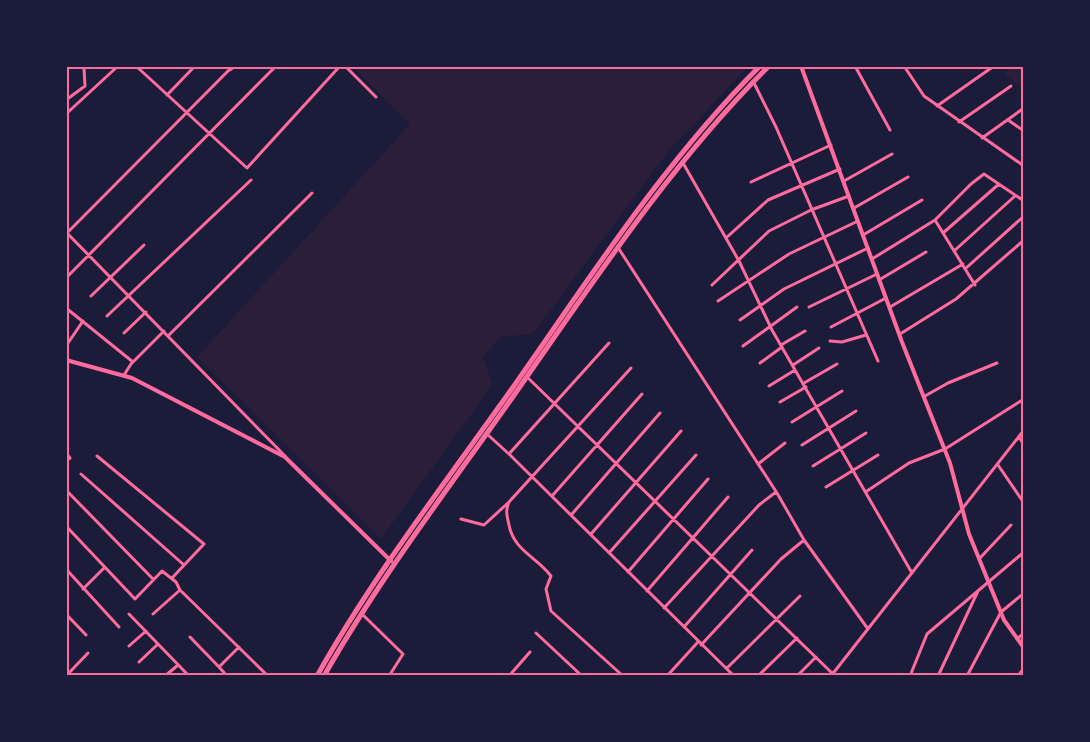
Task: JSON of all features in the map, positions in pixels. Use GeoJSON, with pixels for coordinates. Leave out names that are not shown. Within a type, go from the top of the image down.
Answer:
{"type":"FeatureCollection","features":[{"type":"Feature","properties":{"kind":"main road"},"geometry":{"type":"LineString","coordinates":[[317,676],[393,563],[648,198],[718,111],[760,66]]}},
{"type":"Feature","properties":{"kind":"main road"},"geometry":{"type":"LineString","coordinates":[[326,675],[393,563],[619,249],[683,163],[753,82],[770,66]]}},
{"type":"Feature","properties":{"kind":"street"},"geometry":{"type":"LineString","coordinates":[[66,114],[118,66]]}},
{"type":"Feature","properties":{"kind":"street"},"geometry":{"type":"LineString","coordinates":[[136,66],[247,168],[340,66]]}},
{"type":"Feature","properties":{"kind":"street"},"geometry":{"type":"LineString","coordinates":[[167,95],[195,66]]}},
{"type":"Feature","properties":{"kind":"street"},"geometry":{"type":"LineString","coordinates":[[236,66],[66,233],[393,563]]}},
{"type":"Feature","properties":{"kind":"street"},"geometry":{"type":"LineString","coordinates":[[66,278],[276,66]]}},
{"type":"Feature","properties":{"kind":"street"},"geometry":{"type":"LineString","coordinates":[[345,66],[376,97]]}},
{"type":"Feature","properties":{"kind":"street"},"geometry":{"type":"LineString","coordinates":[[801,66],[889,307],[945,449],[964,507],[969,534],[1001,612],[1024,648]]}},
{"type":"Feature","properties":{"kind":"street"},"geometry":{"type":"LineString","coordinates":[[855,66],[890,130]]}},
{"type":"Feature","properties":{"kind":"street"},"geometry":{"type":"LineString","coordinates":[[904,66],[914,84],[938,106],[1024,166]]}},
{"type":"Feature","properties":{"kind":"street"},"geometry":{"type":"LineString","coordinates":[[938,106],[994,66]]}},
{"type":"Feature","properties":{"kind":"street"},"geometry":{"type":"LineString","coordinates":[[66,100],[85,86],[83,67]]}},
{"type":"Feature","properties":{"kind":"street"},"geometry":{"type":"LineString","coordinates":[[753,82],[878,361]]}},
{"type":"Feature","properties":{"kind":"street"},"geometry":{"type":"LineString","coordinates":[[959,122],[1011,86]]}},
{"type":"Feature","properties":{"kind":"street"},"geometry":{"type":"LineString","coordinates":[[982,138],[1024,108]]}},
{"type":"Feature","properties":{"kind":"street"},"geometry":{"type":"LineString","coordinates":[[1008,120],[1024,131]]}},
{"type":"Feature","properties":{"kind":"street"},"geometry":{"type":"LineString","coordinates":[[752,182],[831,145]]}},
{"type":"Feature","properties":{"kind":"street"},"geometry":{"type":"LineString","coordinates":[[844,181],[892,154]]}},
{"type":"Feature","properties":{"kind":"street"},"geometry":{"type":"LineString","coordinates":[[683,163],[739,261],[782,346],[912,573]]}},
{"type":"Feature","properties":{"kind":"street"},"geometry":{"type":"LineString","coordinates":[[726,238],[768,200],[840,169]]}},
{"type":"Feature","properties":{"kind":"street"},"geometry":{"type":"LineString","coordinates":[[872,259],[935,220],[981,176],[988,174],[1024,201]]}},
{"type":"Feature","properties":{"kind":"street"},"geometry":{"type":"LineString","coordinates":[[854,208],[908,177]]}},
{"type":"Feature","properties":{"kind":"street"},"geometry":{"type":"LineString","coordinates":[[107,316],[251,180]]}},
{"type":"Feature","properties":{"kind":"street"},"geometry":{"type":"LineString","coordinates":[[943,233],[999,184]]}},
{"type":"Feature","properties":{"kind":"street"},"geometry":{"type":"LineString","coordinates":[[168,336],[312,193]]}},
{"type":"Feature","properties":{"kind":"street"},"geometry":{"type":"LineString","coordinates":[[712,285],[769,231],[811,210],[849,196]]}},
{"type":"Feature","properties":{"kind":"street"},"geometry":{"type":"LineString","coordinates":[[954,250],[1015,196]]}},
{"type":"Feature","properties":{"kind":"street"},"geometry":{"type":"LineString","coordinates":[[863,235],[922,200]]}},
{"type":"Feature","properties":{"kind":"street"},"geometry":{"type":"LineString","coordinates":[[965,269],[1024,216]]}},
{"type":"Feature","properties":{"kind":"street"},"geometry":{"type":"LineString","coordinates":[[935,220],[975,285]]}},
{"type":"Feature","properties":{"kind":"street"},"geometry":{"type":"LineString","coordinates":[[718,301],[789,254],[858,221]]}},
{"type":"Feature","properties":{"kind":"street"},"geometry":{"type":"LineString","coordinates":[[900,334],[925,320],[975,285],[1024,240]]}},
{"type":"Feature","properties":{"kind":"street"},"geometry":{"type":"LineString","coordinates":[[91,296],[144,244]]}},
{"type":"Feature","properties":{"kind":"street"},"geometry":{"type":"LineString","coordinates":[[740,320],[784,289],[836,266],[868,248]]}},
{"type":"Feature","properties":{"kind":"street"},"geometry":{"type":"LineString","coordinates":[[619,249],[776,492],[804,540],[868,628]]}},
{"type":"Feature","properties":{"kind":"street"},"geometry":{"type":"LineString","coordinates":[[809,307],[846,288],[878,277],[926,252]]}},
{"type":"Feature","properties":{"kind":"street"},"geometry":{"type":"LineString","coordinates":[[889,307],[963,264]]}},
{"type":"Feature","properties":{"kind":"street"},"geometry":{"type":"LineString","coordinates":[[831,327],[858,315],[886,298]]}},
{"type":"Feature","properties":{"kind":"street"},"geometry":{"type":"LineString","coordinates":[[743,346],[796,307]]}},
{"type":"Feature","properties":{"kind":"street"},"geometry":{"type":"LineString","coordinates":[[66,308],[133,362]]}},
{"type":"Feature","properties":{"kind":"street"},"geometry":{"type":"LineString","coordinates":[[124,333],[146,312]]}},
{"type":"Feature","properties":{"kind":"street"},"geometry":{"type":"LineString","coordinates":[[66,344],[83,321]]}},
{"type":"Feature","properties":{"kind":"street"},"geometry":{"type":"LineString","coordinates":[[124,375],[133,362],[164,331]]}},
{"type":"Feature","properties":{"kind":"street"},"geometry":{"type":"LineString","coordinates":[[760,363],[805,331]]}},
{"type":"Feature","properties":{"kind":"street"},"geometry":{"type":"LineString","coordinates":[[831,341],[842,342],[866,335]]}},
{"type":"Feature","properties":{"kind":"street"},"geometry":{"type":"LineString","coordinates":[[509,454],[609,342]]}},
{"type":"Feature","properties":{"kind":"street"},"geometry":{"type":"LineString","coordinates":[[793,365],[819,348]]}},
{"type":"Feature","properties":{"kind":"street"},"geometry":{"type":"LineString","coordinates":[[66,360],[124,375],[285,456]]}},
{"type":"Feature","properties":{"kind":"street"},"geometry":{"type":"LineString","coordinates":[[925,396],[948,383],[997,363]]}},
{"type":"Feature","properties":{"kind":"street"},"geometry":{"type":"LineString","coordinates":[[780,402],[837,364]]}},
{"type":"Feature","properties":{"kind":"street"},"geometry":{"type":"LineString","coordinates":[[461,519],[484,525],[631,368]]}},
{"type":"Feature","properties":{"kind":"street"},"geometry":{"type":"LineString","coordinates":[[769,386],[796,370]]}},
{"type":"Feature","properties":{"kind":"street"},"geometry":{"type":"LineString","coordinates":[[527,377],[797,638],[832,675],[1024,430]]}},
{"type":"Feature","properties":{"kind":"street"},"geometry":{"type":"LineString","coordinates":[[792,422],[842,391]]}},
{"type":"Feature","properties":{"kind":"street"},"geometry":{"type":"LineString","coordinates":[[552,496],[642,394]]}},
{"type":"Feature","properties":{"kind":"street"},"geometry":{"type":"LineString","coordinates":[[867,491],[909,463],[945,449],[1024,399]]}},
{"type":"Feature","properties":{"kind":"street"},"geometry":{"type":"LineString","coordinates":[[802,445],[856,411]]}},
{"type":"Feature","properties":{"kind":"street"},"geometry":{"type":"LineString","coordinates":[[572,514],[660,413]]}},
{"type":"Feature","properties":{"kind":"street"},"geometry":{"type":"LineString","coordinates":[[591,534],[681,431]]}},
{"type":"Feature","properties":{"kind":"street"},"geometry":{"type":"LineString","coordinates":[[813,466],[866,433]]}},
{"type":"Feature","properties":{"kind":"street"},"geometry":{"type":"LineString","coordinates":[[487,434],[572,514],[734,676]]}},
{"type":"Feature","properties":{"kind":"street"},"geometry":{"type":"LineString","coordinates":[[1019,436],[1024,444]]}},
{"type":"Feature","properties":{"kind":"street"},"geometry":{"type":"LineString","coordinates":[[758,464],[785,443]]}},
{"type":"Feature","properties":{"kind":"street"},"geometry":{"type":"LineString","coordinates":[[66,453],[70,458],[66,461]]}},
{"type":"Feature","properties":{"kind":"street"},"geometry":{"type":"LineString","coordinates":[[609,553],[696,455]]}},
{"type":"Feature","properties":{"kind":"street"},"geometry":{"type":"LineString","coordinates":[[826,487],[878,455]]}},
{"type":"Feature","properties":{"kind":"street"},"geometry":{"type":"LineString","coordinates":[[98,456],[204,544],[171,578]]}},
{"type":"Feature","properties":{"kind":"street"},"geometry":{"type":"LineString","coordinates":[[997,464],[1024,503]]}},
{"type":"Feature","properties":{"kind":"street"},"geometry":{"type":"LineString","coordinates":[[81,474],[184,565]]}},
{"type":"Feature","properties":{"kind":"street"},"geometry":{"type":"LineString","coordinates":[[628,572],[708,479]]}},
{"type":"Feature","properties":{"kind":"street"},"geometry":{"type":"LineString","coordinates":[[66,490],[154,579]]}},
{"type":"Feature","properties":{"kind":"street"},"geometry":{"type":"LineString","coordinates":[[664,608],[759,505],[776,492]]}},
{"type":"Feature","properties":{"kind":"street"},"geometry":{"type":"LineString","coordinates":[[647,591],[728,497]]}},
{"type":"Feature","properties":{"kind":"street"},"geometry":{"type":"LineString","coordinates":[[508,502],[505,513],[511,537],[551,576],[546,589],[551,611],[623,676]]}},
{"type":"Feature","properties":{"kind":"street"},"geometry":{"type":"LineString","coordinates":[[980,558],[1011,525]]}},
{"type":"Feature","properties":{"kind":"street"},"geometry":{"type":"LineString","coordinates":[[66,526],[135,599],[162,571],[268,676]]}},
{"type":"Feature","properties":{"kind":"street"},"geometry":{"type":"LineString","coordinates":[[667,676],[749,592],[804,540]]}},
{"type":"Feature","properties":{"kind":"street"},"geometry":{"type":"LineString","coordinates":[[684,627],[752,550]]}},
{"type":"Feature","properties":{"kind":"street"},"geometry":{"type":"LineString","coordinates":[[910,676],[927,634],[1024,552]]}},
{"type":"Feature","properties":{"kind":"street"},"geometry":{"type":"LineString","coordinates":[[83,589],[105,567]]}},
{"type":"Feature","properties":{"kind":"street"},"geometry":{"type":"LineString","coordinates":[[66,569],[119,627]]}},
{"type":"Feature","properties":{"kind":"street"},"geometry":{"type":"LineString","coordinates":[[938,676],[979,589]]}},
{"type":"Feature","properties":{"kind":"street"},"geometry":{"type":"LineString","coordinates":[[153,614],[180,590]]}},
{"type":"Feature","properties":{"kind":"street"},"geometry":{"type":"LineString","coordinates":[[967,676],[1001,612],[1024,593]]}},
{"type":"Feature","properties":{"kind":"street"},"geometry":{"type":"LineString","coordinates":[[726,669],[800,596]]}},
{"type":"Feature","properties":{"kind":"street"},"geometry":{"type":"LineString","coordinates":[[66,614],[86,635]]}},
{"type":"Feature","properties":{"kind":"street"},"geometry":{"type":"LineString","coordinates":[[129,614],[189,676]]}},
{"type":"Feature","properties":{"kind":"street"},"geometry":{"type":"LineString","coordinates":[[363,615],[403,654],[389,676]]}},
{"type":"Feature","properties":{"kind":"street"},"geometry":{"type":"LineString","coordinates":[[129,646],[146,631]]}},
{"type":"Feature","properties":{"kind":"street"},"geometry":{"type":"LineString","coordinates":[[536,633],[582,676]]}},
{"type":"Feature","properties":{"kind":"street"},"geometry":{"type":"LineString","coordinates":[[1017,639],[1024,633]]}},
{"type":"Feature","properties":{"kind":"street"},"geometry":{"type":"LineString","coordinates":[[190,637],[227,676]]}},
{"type":"Feature","properties":{"kind":"street"},"geometry":{"type":"LineString","coordinates":[[758,676],[797,638]]}},
{"type":"Feature","properties":{"kind":"street"},"geometry":{"type":"LineString","coordinates":[[139,662],[158,644]]}},
{"type":"Feature","properties":{"kind":"street"},"geometry":{"type":"LineString","coordinates":[[219,667],[239,647]]}},
{"type":"Feature","properties":{"kind":"street"},"geometry":{"type":"LineString","coordinates":[[509,676],[530,652]]}},
{"type":"Feature","properties":{"kind":"street"},"geometry":{"type":"LineString","coordinates":[[66,676],[88,653]]}},
{"type":"Feature","properties":{"kind":"street"},"geometry":{"type":"LineString","coordinates":[[797,676],[816,657]]}},
{"type":"Feature","properties":{"kind":"street"},"geometry":{"type":"LineString","coordinates":[[165,676],[178,665]]}},
{"type":"Feature","properties":{"kind":"street"},"geometry":{"type":"LineString","coordinates":[[1018,676],[1024,668]]}},
{"type":"Feature","properties":{"kind":"shaded area"},"geometry":{"type":"Polygon","coordinates":[[[352,66],[749,66],[670,149],[533,334],[500,337],[483,358],[493,384],[381,539],[197,357],[410,124],[352,66]]]}},
{"type":"Feature","properties":{"kind":"shaded area"},"geometry":{"type":"Polygon","coordinates":[[[1013,66],[1024,66],[1024,92],[1005,73],[1013,66]]]}}]}
